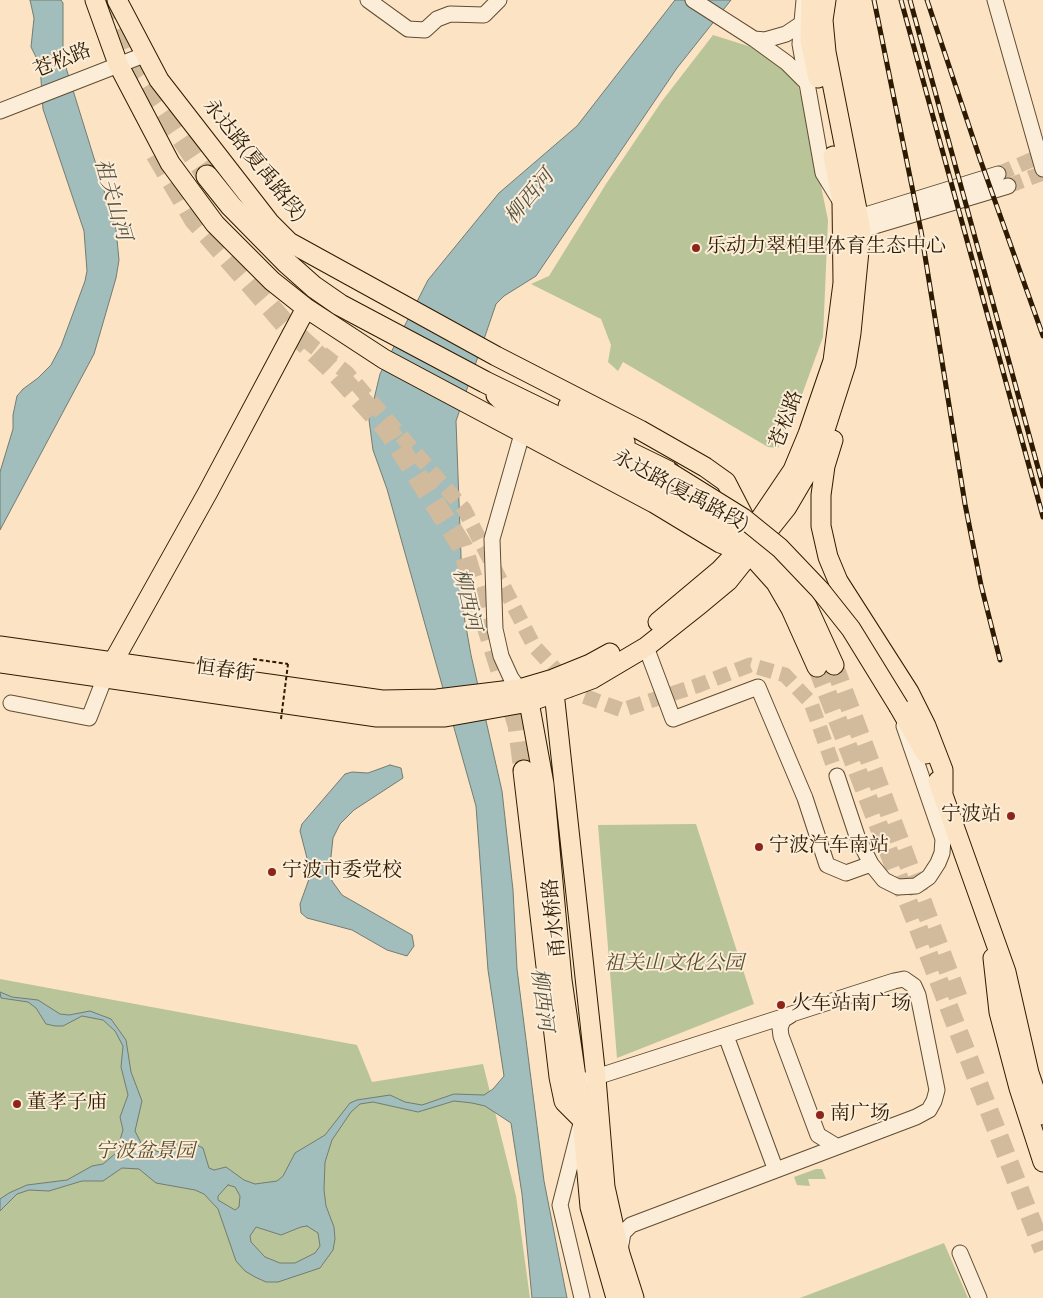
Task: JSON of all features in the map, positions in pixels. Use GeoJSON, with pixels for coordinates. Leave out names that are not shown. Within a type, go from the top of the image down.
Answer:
{"type":"FeatureCollection","features":[{"type":"Feature","properties":{"kind":"highway"},"geometry":{"type":"LineString","coordinates":[[207,176],[230,206],[314,287],[395,336],[491,368],[669,472]]}},
{"type":"Feature","properties":{"kind":"highway"},"geometry":{"type":"LineString","coordinates":[[491,368],[519,416],[660,490],[748,547]]}},
{"type":"Feature","properties":{"kind":"highway"},"geometry":{"type":"LineString","coordinates":[[524,771],[560,1077],[565,1101],[582,1118]]}},
{"type":"Feature","properties":{"kind":"main road"},"geometry":{"type":"LineString","coordinates":[[95,0],[118,64],[170,163],[215,224],[272,281],[306,308],[104,677]]}},
{"type":"Feature","properties":{"kind":"main road","name":"永达路(夏禹路段)"},"geometry":{"type":"LineString","coordinates":[[117,0],[144,55],[164,86],[270,223],[289,242],[491,368],[640,430],[705,467],[726,482],[748,547],[720,543],[654,504],[384,360],[306,308]]}},
{"type":"Feature","properties":{"kind":"main road","name":"苍松路"},"geometry":{"type":"LineString","coordinates":[[492,702],[592,678],[646,647],[728,581],[793,470],[833,360],[843,284],[842,202],[810,40],[811,0]]}},
{"type":"Feature","properties":{"kind":"main road","name":"苍松路"},"geometry":{"type":"LineString","coordinates":[[554,686],[640,636],[748,547],[787,507],[807,473],[822,439],[846,364],[851,333],[860,229],[826,52],[823,20],[826,0]]}},
{"type":"Feature","properties":{"kind":"main road"},"geometry":{"type":"LineString","coordinates":[[860,229],[868,280],[862,325],[845,399],[825,466],[821,495],[822,526],[828,557],[838,581],[909,692],[926,726],[943,770],[943,792]]}},
{"type":"Feature","properties":{"kind":"main road"},"geometry":{"type":"LineString","coordinates":[[669,472],[743,518],[786,554],[820,590],[851,629],[922,745],[943,792],[993,940],[1006,972],[1029,1073],[1043,1115]]}},
{"type":"Feature","properties":{"kind":"main road"},"geometry":{"type":"LineString","coordinates":[[748,547],[786,572],[807,606],[826,666]]}},
{"type":"Feature","properties":{"kind":"main road","name":"恒春街"},"geometry":{"type":"LineString","coordinates":[[0,646],[382,700],[437,699],[492,702]]}},
{"type":"Feature","properties":{"kind":"main road","name":"恒春街"},"geometry":{"type":"LineString","coordinates":[[0,663],[377,717],[445,717],[492,702]]}},
{"type":"Feature","properties":{"kind":"main road","name":"甬水桥路"},"geometry":{"type":"LineString","coordinates":[[554,686],[596,1078],[604,1187],[620,1254],[634,1298]]}},
{"type":"Feature","properties":{"kind":"main road","name":"甬水桥路"},"geometry":{"type":"LineString","coordinates":[[524,695],[544,784],[562,980],[578,1082],[590,1207],[616,1298]]}},
{"type":"Feature","properties":{"kind":"main road"},"geometry":{"type":"LineString","coordinates":[[993,940],[994,977],[999,1012],[1019,1088],[1043,1162]]}},
{"type":"Feature","properties":{"kind":"street"},"geometry":{"type":"LineString","coordinates":[[368,0],[408,28],[425,30],[437,19],[450,14],[484,15],[499,0]]}},
{"type":"Feature","properties":{"kind":"street"},"geometry":{"type":"LineString","coordinates":[[693,0],[740,29],[787,63],[806,83]]}},
{"type":"Feature","properties":{"kind":"street"},"geometry":{"type":"LineString","coordinates":[[804,0],[800,44],[806,83],[823,173],[842,202]]}},
{"type":"Feature","properties":{"kind":"street"},"geometry":{"type":"LineString","coordinates":[[995,0],[1043,169]]}},
{"type":"Feature","properties":{"kind":"street"},"geometry":{"type":"LineString","coordinates":[[754,39],[766,40],[786,34],[801,24]]}},
{"type":"Feature","properties":{"kind":"street","name":"苍松路"},"geometry":{"type":"LineString","coordinates":[[0,111],[144,55]]}},
{"type":"Feature","properties":{"kind":"street"},"geometry":{"type":"LineString","coordinates":[[860,229],[998,174]]}},
{"type":"Feature","properties":{"kind":"street"},"geometry":{"type":"LineString","coordinates":[[860,229],[1008,186]]}},
{"type":"Feature","properties":{"kind":"street"},"geometry":{"type":"LineString","coordinates":[[522,434],[492,539],[495,628],[501,656],[511,678],[524,695]]}},
{"type":"Feature","properties":{"kind":"street"},"geometry":{"type":"LineString","coordinates":[[646,647],[673,719],[758,687],[805,798],[827,865],[846,873],[871,864]]}},
{"type":"Feature","properties":{"kind":"street"},"geometry":{"type":"LineString","coordinates":[[11,703],[89,718],[104,677]]}},
{"type":"Feature","properties":{"kind":"street"},"geometry":{"type":"LineString","coordinates":[[837,776],[857,836],[871,864],[884,880],[898,887],[916,886],[929,877],[942,853],[943,839],[899,707]]}},
{"type":"Feature","properties":{"kind":"street"},"geometry":{"type":"LineString","coordinates":[[578,1082],[596,1078],[894,981],[904,979],[914,986],[918,995],[937,1090],[929,1110],[916,1117],[776,1168],[631,1225],[623,1232],[620,1254]]}},
{"type":"Feature","properties":{"kind":"street"},"geometry":{"type":"LineString","coordinates":[[791,1015],[783,1020],[780,1036],[818,1135],[836,1146]]}},
{"type":"Feature","properties":{"kind":"street"},"geometry":{"type":"LineString","coordinates":[[726,1036],[776,1168]]}},
{"type":"Feature","properties":{"kind":"street"},"geometry":{"type":"LineString","coordinates":[[582,1118],[560,1205],[582,1298]]}},
{"type":"Feature","properties":{"kind":"street"},"geometry":{"type":"LineString","coordinates":[[960,1254],[979,1298]]}},
{"type":"Feature","properties":{"kind":"path"},"geometry":{"type":"LineString","coordinates":[[253,659],[288,664],[281,719]]}},
{"type":"Feature","properties":{"kind":"green space","name":"乐动力翠柏里体育生态中心"},"geometry":{"type":"Polygon","coordinates":[[[713,35],[764,51],[796,78],[807,118],[828,220],[823,337],[792,422],[778,448],[768,447],[623,362],[618,371],[608,362],[611,345],[601,319],[531,284],[549,276],[606,184],[662,101],[713,35]]]}},
{"type":"Feature","properties":{"kind":"green space","name":"祖关山文化公园"},"geometry":{"type":"Polygon","coordinates":[[[696,824],[754,1004],[617,1058],[598,825],[696,824]]]}},
{"type":"Feature","properties":{"kind":"green space","name":"宁波盆景园"},"geometry":{"type":"Polygon","coordinates":[[[0,979],[357,1045],[372,1082],[483,1064],[516,1196],[530,1298],[0,1298],[0,979]]]}},
{"type":"Feature","properties":{"kind":"green space"},"geometry":{"type":"Polygon","coordinates":[[[816,1169],[822,1169],[826,1179],[808,1179],[810,1186],[797,1185],[794,1177],[816,1169]]]}},
{"type":"Feature","properties":{"kind":"green space"},"geometry":{"type":"Polygon","coordinates":[[[944,1243],[968,1298],[800,1298],[944,1243]]]}},
{"type":"Feature","properties":{"kind":"water"},"geometry":{"type":"Polygon","coordinates":[[[30,0],[61,0],[63,3],[63,58],[116,229],[119,260],[116,278],[94,354],[0,530],[0,472],[13,429],[13,415],[17,396],[51,365],[61,346],[87,271],[84,231],[43,109],[40,65],[31,47],[34,18],[30,0]]]}},
{"type":"Feature","properties":{"kind":"water","name":"柳西河"},"geometry":{"type":"Polygon","coordinates":[[[675,0],[731,0],[677,68],[536,276],[504,296],[496,304],[456,421],[463,610],[471,655],[502,791],[513,890],[517,969],[544,1181],[567,1298],[532,1298],[522,1194],[511,1123],[485,1106],[472,1103],[454,1101],[418,1112],[373,1102],[360,1104],[351,1112],[332,1140],[325,1162],[324,1190],[326,1206],[334,1227],[335,1239],[333,1250],[320,1268],[278,1282],[266,1282],[255,1277],[245,1271],[236,1261],[218,1209],[204,1194],[195,1190],[156,1183],[139,1169],[122,1168],[103,1181],[82,1181],[49,1191],[29,1190],[17,1194],[0,1211],[0,1199],[9,1193],[27,1185],[67,1180],[92,1166],[103,1164],[116,1153],[123,1130],[120,1117],[128,1095],[121,1067],[123,1046],[115,1031],[103,1020],[82,1016],[63,1026],[46,1024],[36,1008],[28,1002],[1,998],[0,992],[12,997],[38,1000],[60,1014],[69,1015],[90,1011],[111,1019],[126,1040],[131,1072],[142,1101],[135,1131],[141,1143],[147,1148],[159,1152],[171,1151],[185,1144],[197,1145],[203,1148],[209,1168],[214,1170],[226,1167],[244,1180],[255,1184],[277,1181],[283,1176],[295,1153],[325,1135],[350,1103],[357,1100],[390,1095],[405,1102],[422,1105],[454,1094],[484,1095],[493,1089],[504,1076],[488,970],[476,806],[387,489],[373,450],[369,420],[380,374],[428,280],[499,193],[577,126],[675,0]],[[228,1185],[218,1196],[218,1200],[235,1210],[239,1207],[240,1196],[235,1187],[228,1185]],[[307,1226],[281,1235],[256,1227],[250,1236],[251,1242],[265,1257],[280,1263],[295,1263],[315,1253],[320,1246],[318,1233],[307,1226]]]}},
{"type":"Feature","properties":{"kind":"water"},"geometry":{"type":"Polygon","coordinates":[[[390,765],[401,768],[403,778],[354,810],[340,824],[333,838],[330,866],[332,881],[342,895],[412,935],[414,946],[407,956],[387,950],[352,930],[307,918],[301,913],[300,904],[309,879],[308,862],[300,831],[302,824],[345,774],[352,772],[368,773],[390,765]]]}},
{"type":"Feature","properties":{"kind":"tunnel"},"geometry":{"type":"LineString","coordinates":[[105,0],[130,63],[207,176]]}},
{"type":"Feature","properties":{"kind":"tunnel"},"geometry":{"type":"LineString","coordinates":[[156,154],[194,219],[286,325],[338,375],[388,430],[462,546],[518,725],[524,771]]}},
{"type":"Feature","properties":{"kind":"tunnel"},"geometry":{"type":"LineString","coordinates":[[998,174],[1043,155]]}},
{"type":"Feature","properties":{"kind":"tunnel"},"geometry":{"type":"LineString","coordinates":[[1008,186],[1043,173]]}},
{"type":"Feature","properties":{"kind":"tunnel"},"geometry":{"type":"LineString","coordinates":[[286,325],[347,373],[464,509],[534,646],[578,694],[622,710],[699,685],[750,665],[785,675],[811,703],[837,776]]}},
{"type":"Feature","properties":{"kind":"tunnel"},"geometry":{"type":"LineString","coordinates":[[834,665],[958,997]]}},
{"type":"Feature","properties":{"kind":"tunnel"},"geometry":{"type":"LineString","coordinates":[[817,667],[1043,1250]]}},
{"type":"Feature","properties":{"kind":"railway"},"geometry":{"type":"LineString","coordinates":[[874,0],[921,231],[965,504],[981,585],[1000,660]]}},
{"type":"Feature","properties":{"kind":"railway"},"geometry":{"type":"LineString","coordinates":[[901,0],[1043,517]]}},
{"type":"Feature","properties":{"kind":"railway"},"geometry":{"type":"LineString","coordinates":[[910,0],[1043,486]]}},
{"type":"Feature","properties":{"kind":"railway"},"geometry":{"type":"LineString","coordinates":[[927,0],[980,159],[1043,336]]}},
{"type":"Feature","properties":{"kind":"place","name":"乐动力翠柏里体育生态中心"},"geometry":{"type":"Point","coordinates":[696,248]}},
{"type":"Feature","properties":{"kind":"place","name":"宁波站"},"geometry":{"type":"Point","coordinates":[1011,816]}},
{"type":"Feature","properties":{"kind":"place","name":"宁波汽车南站"},"geometry":{"type":"Point","coordinates":[759,847]}},
{"type":"Feature","properties":{"kind":"place","name":"宁波市委党校"},"geometry":{"type":"Point","coordinates":[272,872]}},
{"type":"Feature","properties":{"kind":"place","name":"火车站南广场"},"geometry":{"type":"Point","coordinates":[781,1005]}},
{"type":"Feature","properties":{"kind":"place","name":"董孝子庙"},"geometry":{"type":"Point","coordinates":[17,1104]}},
{"type":"Feature","properties":{"kind":"place","name":"南广场"},"geometry":{"type":"Point","coordinates":[820,1115]}},
{"type":"Feature","properties":{"kind":"water label","name":"祖关山河"},"geometry":{"type":"Point","coordinates":[111,200]}}]}
